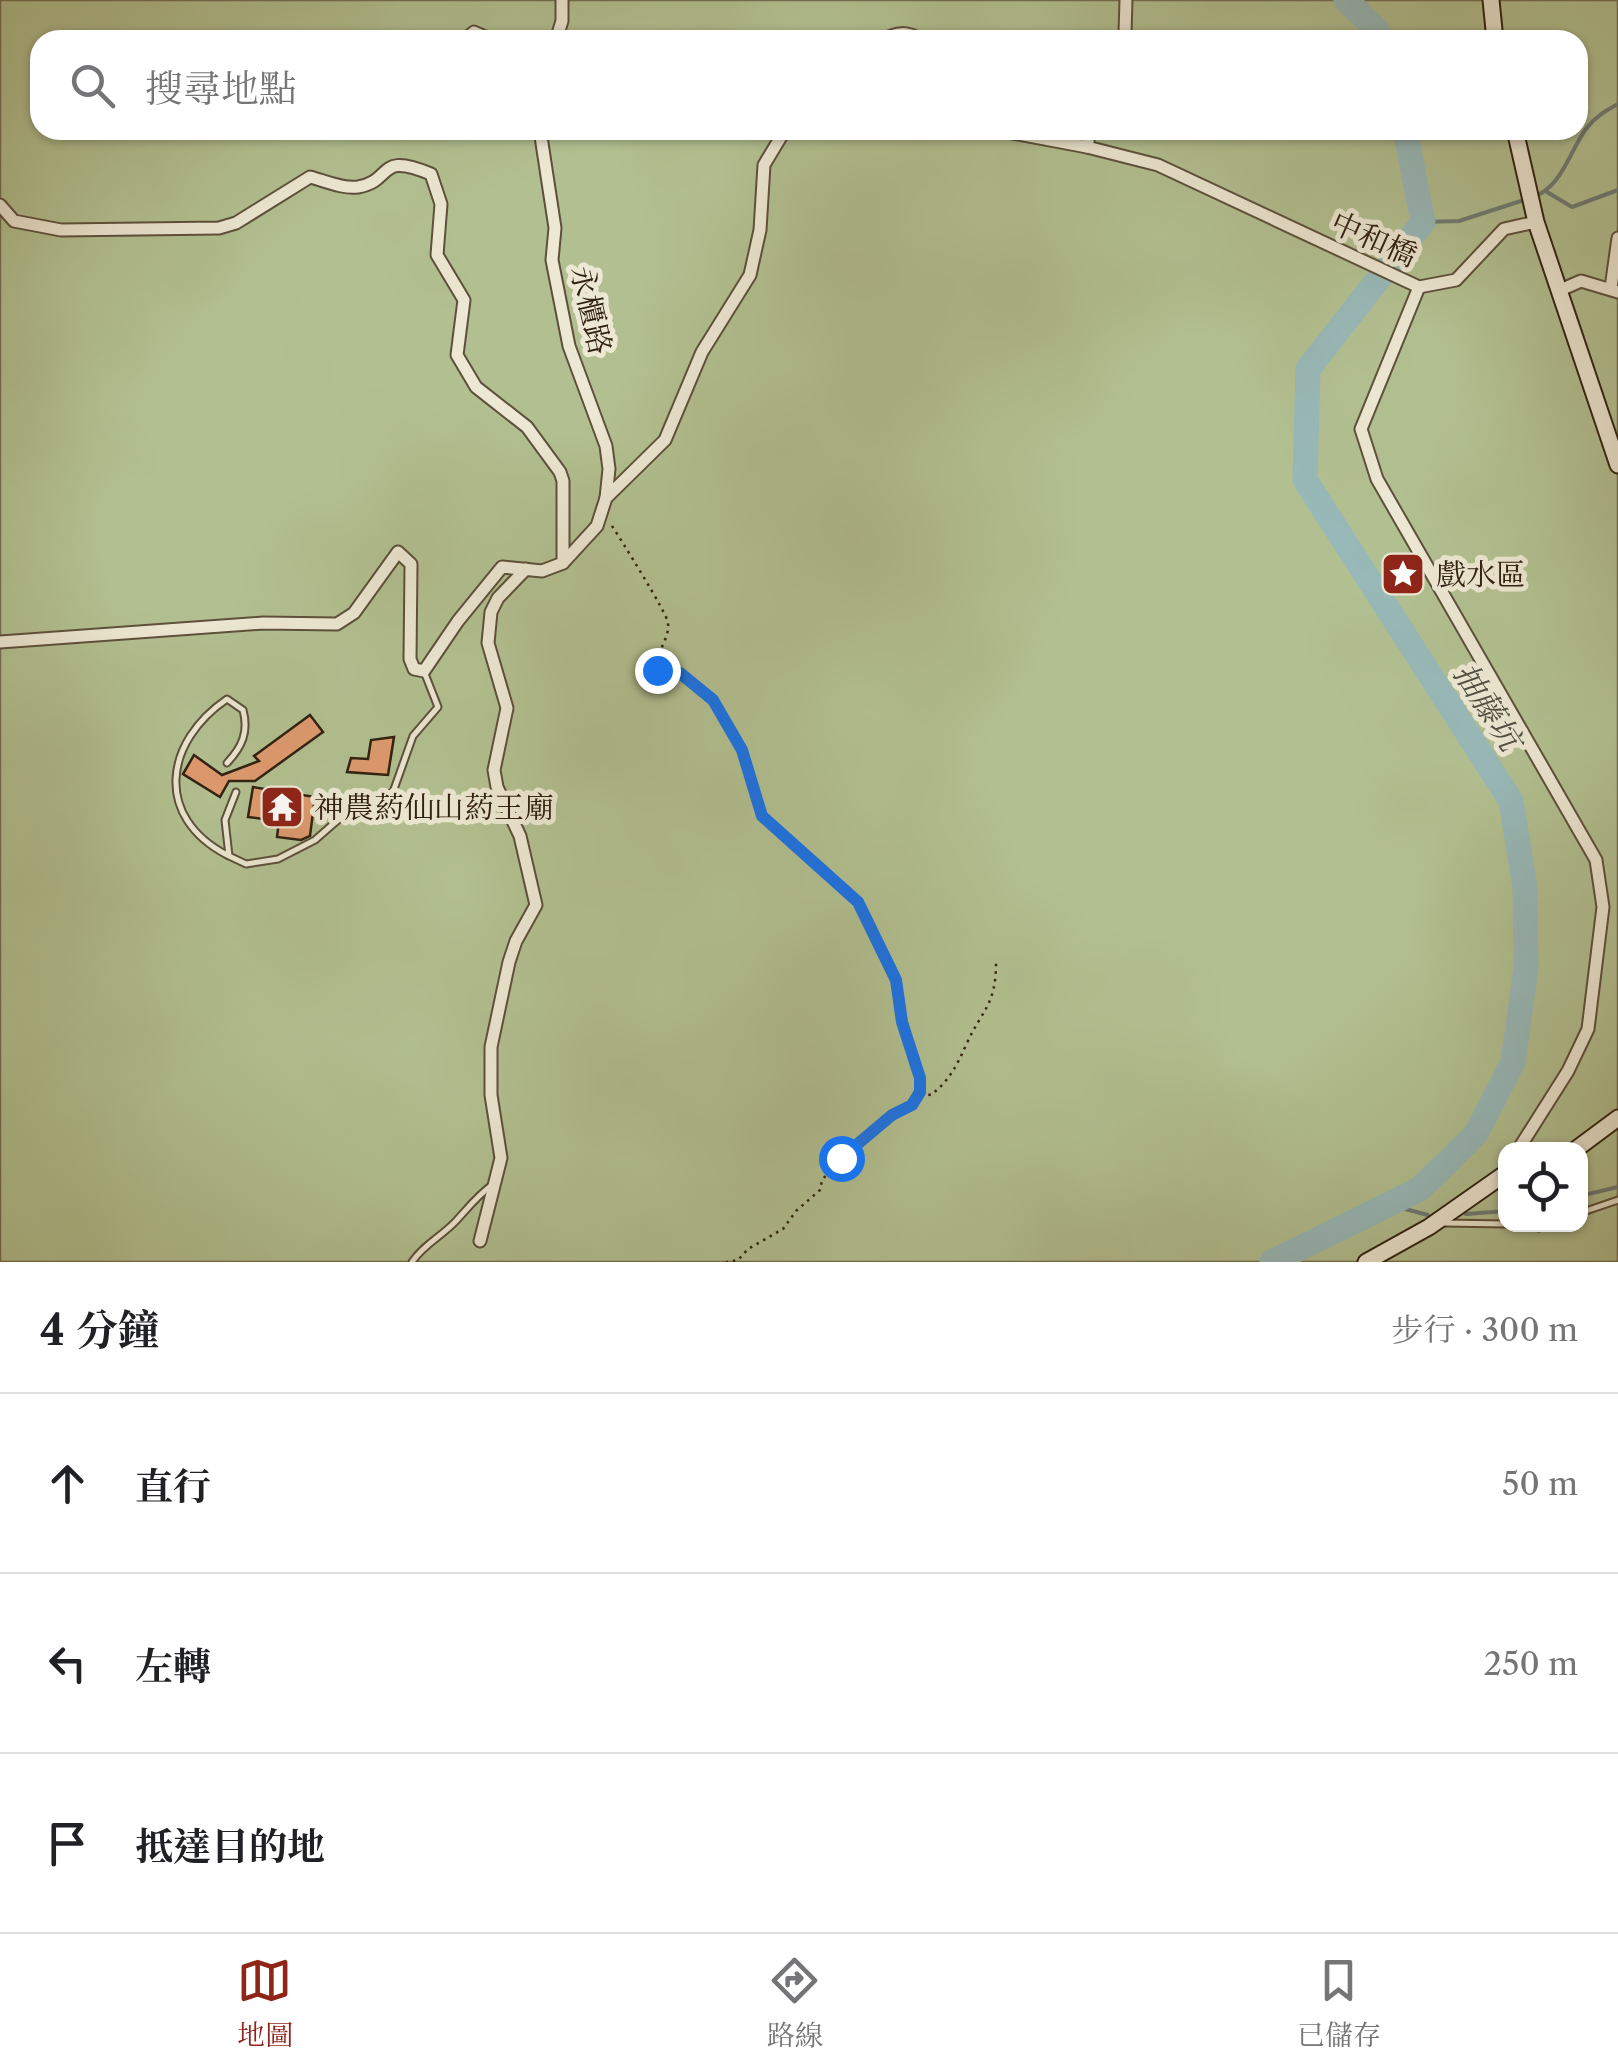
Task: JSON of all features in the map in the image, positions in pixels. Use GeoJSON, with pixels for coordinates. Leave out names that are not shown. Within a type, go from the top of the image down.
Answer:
{"type":"FeatureCollection","features":[{"type":"Feature","properties":{"kind":"street"},"geometry":{"type":"LineString","coordinates":[[559,30],[562,0]]}},
{"type":"Feature","properties":{"kind":"street"},"geometry":{"type":"LineString","coordinates":[[1125,30],[1126,0]]}},
{"type":"Feature","properties":{"kind":"street"},"geometry":{"type":"LineString","coordinates":[[1491,0],[1495,30]]}},
{"type":"Feature","properties":{"kind":"street","name":"永櫃路"},"geometry":{"type":"LineString","coordinates":[[542,140],[555,228],[552,260],[570,346],[606,446],[609,470],[603,512]]}},
{"type":"Feature","properties":{"kind":"street"},"geometry":{"type":"LineString","coordinates":[[606,498],[664,440],[702,352],[750,275],[760,230],[764,165],[779,140]]}},
{"type":"Feature","properties":{"kind":"street","name":"中和橋"},"geometry":{"type":"LineString","coordinates":[[1050,140],[1158,165],[1419,286]]}},
{"type":"Feature","properties":{"kind":"street"},"geometry":{"type":"LineString","coordinates":[[1088,147],[1089,140]]}},
{"type":"Feature","properties":{"kind":"street"},"geometry":{"type":"LineString","coordinates":[[1517,140],[1536,222],[1618,464]]}},
{"type":"Feature","properties":{"kind":"street"},"geometry":{"type":"LineString","coordinates":[[0,204],[14,220],[60,230],[218,228],[236,224],[310,177],[350,188],[364,186],[388,168],[404,163],[431,174],[441,204],[437,255],[464,300],[457,355],[476,387],[527,427],[560,472],[562,562]]}},
{"type":"Feature","properties":{"kind":"street"},"geometry":{"type":"LineString","coordinates":[[1523,1142],[1568,1071],[1588,1029],[1603,906],[1596,860],[1407,530],[1368,456],[1361,429],[1419,286],[1456,280],[1504,229],[1536,222]]}},
{"type":"Feature","properties":{"kind":"street"},"geometry":{"type":"LineString","coordinates":[[1558,292],[1581,280],[1614,290],[1618,238]]}},
{"type":"Feature","properties":{"kind":"street"},"geometry":{"type":"LineString","coordinates":[[0,642],[262,623],[336,624],[354,612],[398,552],[411,564],[410,659],[414,668],[424,671],[502,567],[542,571],[562,562],[596,526],[603,512]]}},
{"type":"Feature","properties":{"kind":"street"},"geometry":{"type":"LineString","coordinates":[[480,1240],[500,1158],[491,1094],[491,1047],[509,962],[536,905],[520,836],[497,787],[494,770],[508,708],[488,643],[498,598],[526,568]]}},
{"type":"Feature","properties":{"kind":"street"},"geometry":{"type":"LineString","coordinates":[[1586,1142],[1618,1118]]}},
{"type":"Feature","properties":{"kind":"street"},"geometry":{"type":"LineString","coordinates":[[1366,1262],[1434,1223],[1498,1177]]}},
{"type":"Feature","properties":{"kind":"lane"},"geometry":{"type":"LineString","coordinates":[[227,763],[242,748],[246,722],[243,710],[227,699],[205,714],[176,770],[175,792],[185,821],[210,846],[246,864],[278,859],[315,840],[348,812],[394,792],[413,736],[438,707],[424,671]]}},
{"type":"Feature","properties":{"kind":"lane"},"geometry":{"type":"LineString","coordinates":[[229,856],[225,820],[236,792]]}},
{"type":"Feature","properties":{"kind":"lane"},"geometry":{"type":"LineString","coordinates":[[412,1262],[474,1199],[497,1182]]}},
{"type":"Feature","properties":{"kind":"lane"},"geometry":{"type":"LineString","coordinates":[[1588,1210],[1618,1200]]}},
{"type":"Feature","properties":{"kind":"lane"},"geometry":{"type":"LineString","coordinates":[[1434,1223],[1498,1224]]}},
{"type":"Feature","properties":{"kind":"path"},"geometry":{"type":"LineString","coordinates":[[603,512],[666,614],[667,634],[656,663],[661,677],[680,673],[709,695],[742,750],[762,816],[851,893],[864,912],[896,980],[902,1022],[920,1078],[920,1092],[912,1105],[892,1115],[851,1147],[822,1180],[820,1190],[783,1229],[748,1249],[738,1260],[726,1262]]}},
{"type":"Feature","properties":{"kind":"path"},"geometry":{"type":"LineString","coordinates":[[920,1092],[931,1096],[958,1066],[969,1038],[993,998],[996,963]]}},
{"type":"Feature","properties":{"kind":"green space"},"geometry":{"type":"Polygon","coordinates":[[[0,0],[1618,0],[1618,1262],[0,1262],[0,0]]]}},
{"type":"Feature","properties":{"kind":"building"},"geometry":{"type":"Polygon","coordinates":[[[310,715],[323,732],[255,781],[229,781],[220,797],[183,774],[194,755],[222,775],[259,761],[254,756],[310,715]]]}},
{"type":"Feature","properties":{"kind":"building"},"geometry":{"type":"Polygon","coordinates":[[[394,737],[388,775],[347,772],[351,758],[368,759],[371,740],[394,737]]]}},
{"type":"Feature","properties":{"kind":"building","name":"神農葯仙山葯王廟"},"geometry":{"type":"Polygon","coordinates":[[[253,787],[315,797],[310,836],[301,840],[277,837],[279,821],[248,817],[253,787]]]}},
{"type":"Feature","properties":{"kind":"waterway","name":"抽藤坑"},"geometry":{"type":"LineString","coordinates":[[1346,0],[1377,30]]}},
{"type":"Feature","properties":{"kind":"waterway"},"geometry":{"type":"LineString","coordinates":[[1588,126],[1618,104]]}},
{"type":"Feature","properties":{"kind":"waterway","name":"抽藤坑"},"geometry":{"type":"LineString","coordinates":[[1272,1262],[1420,1189],[1476,1134],[1513,1062],[1526,969],[1525,888],[1511,801],[1305,480],[1308,369],[1423,222],[1407,140]]}},
{"type":"Feature","properties":{"kind":"waterway"},"geometry":{"type":"LineString","coordinates":[[1533,197],[1558,177],[1579,140]]}},
{"type":"Feature","properties":{"kind":"waterway"},"geometry":{"type":"LineString","coordinates":[[1547,192],[1572,207],[1618,190]]}},
{"type":"Feature","properties":{"kind":"waterway"},"geometry":{"type":"LineString","coordinates":[[1423,222],[1459,221],[1524,200]]}},
{"type":"Feature","properties":{"kind":"waterway"},"geometry":{"type":"LineString","coordinates":[[1588,1194],[1618,1187]]}},
{"type":"Feature","properties":{"kind":"waterway"},"geometry":{"type":"LineString","coordinates":[[1390,1205],[1428,1215]]}},
{"type":"Feature","properties":{"kind":"waterway"},"geometry":{"type":"LineString","coordinates":[[1466,1214],[1498,1212]]}},
{"type":"Feature","properties":{"kind":"place","name":"戲水區"},"geometry":{"type":"Point","coordinates":[1403,574]}},
{"type":"Feature","properties":{"kind":"place","name":"神農葯仙山葯王廟"},"geometry":{"type":"Point","coordinates":[282,807]}},
{"type":"Feature","properties":{"kind":"route"},"geometry":{"type":"LineString","coordinates":[[657,670],[661,677],[680,673],[713,700],[742,750],[752,776],[756,807],[770,826],[851,893],[883,948],[896,980],[920,1092],[912,1105],[892,1115],[841,1158]]}}]}
